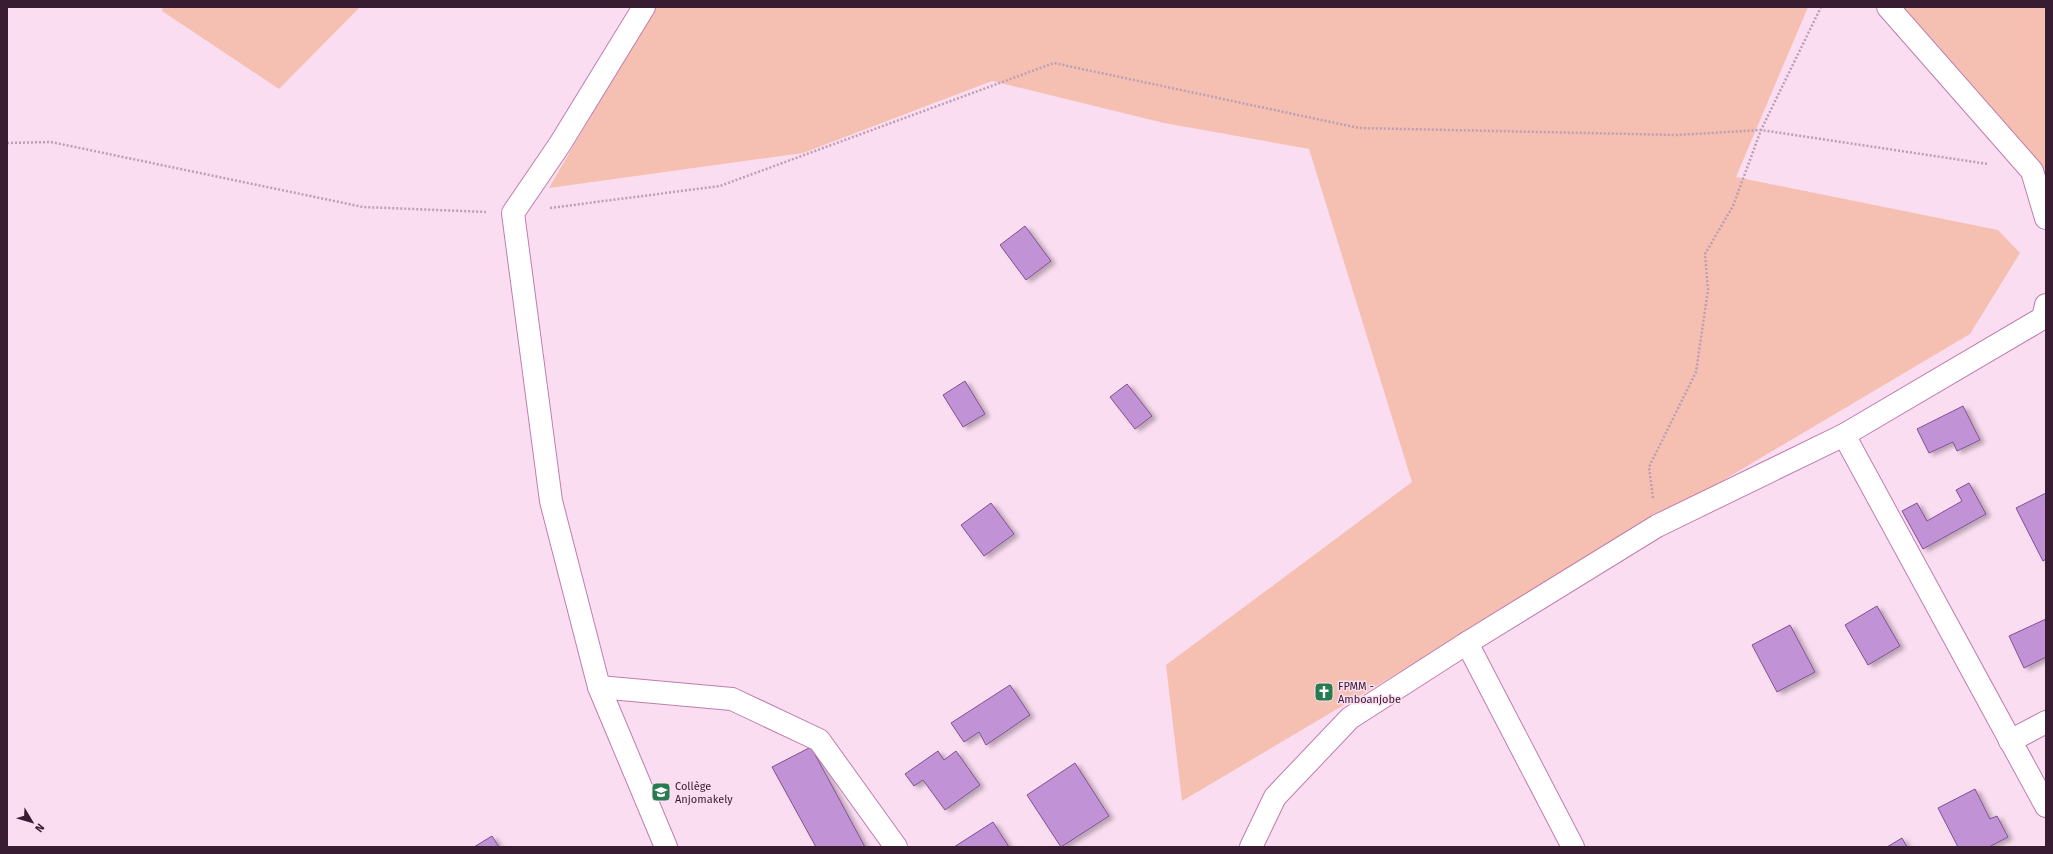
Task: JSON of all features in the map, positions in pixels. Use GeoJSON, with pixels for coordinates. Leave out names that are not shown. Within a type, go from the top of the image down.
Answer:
{"type":"FeatureCollection","features":[{"type":"Feature","properties":{"kind":"street"},"geometry":{"type":"LineString","coordinates":[[644,7],[560,144],[513,213],[551,501],[599,687],[666,847]]}},
{"type":"Feature","properties":{"kind":"street"},"geometry":{"type":"LineString","coordinates":[[1888,7],[2039,173],[2046,218]]}},
{"type":"Feature","properties":{"kind":"street"},"geometry":{"type":"LineString","coordinates":[[1251,847],[1274,797],[1350,718],[1467,643],[1657,526],[1844,435],[2045,314]]}},
{"type":"Feature","properties":{"kind":"street"},"geometry":{"type":"LineString","coordinates":[[1844,435],[2046,806]]}},
{"type":"Feature","properties":{"kind":"street"},"geometry":{"type":"LineString","coordinates":[[1467,643],[1573,847]]}},
{"type":"Feature","properties":{"kind":"street"},"geometry":{"type":"LineString","coordinates":[[599,687],[732,699],[819,740],[896,847]]}},
{"type":"Feature","properties":{"kind":"street"},"geometry":{"type":"LineString","coordinates":[[2010,741],[2046,722]]}},
{"type":"Feature","properties":{"kind":"path"},"geometry":{"type":"LineString","coordinates":[[1657,526],[1649,468],[1696,372],[1708,290],[1706,254],[1733,206],[1761,130],[1821,7]]}},
{"type":"Feature","properties":{"kind":"path"},"geometry":{"type":"LineString","coordinates":[[7,143],[51,142],[363,207],[513,213],[720,186],[1054,63],[1359,128],[1677,135],[1761,130],[2039,173]]}},
{"type":"Feature","properties":{"kind":"shaded area"},"geometry":{"type":"Polygon","coordinates":[[[163,7],[360,7],[279,89],[162,11],[163,7]]]}},
{"type":"Feature","properties":{"kind":"shaded area"},"geometry":{"type":"Polygon","coordinates":[[[654,7],[1808,7],[1736,177],[1998,230],[2020,253],[1970,334],[1182,801],[1166,665],[1412,482],[1309,149],[1164,123],[992,81],[803,153],[549,188],[654,7]]]}},
{"type":"Feature","properties":{"kind":"shaded area"},"geometry":{"type":"Polygon","coordinates":[[[1896,7],[2046,7],[2046,175],[2032,171],[1896,7]]]}},
{"type":"Feature","properties":{"kind":"building"},"geometry":{"type":"Polygon","coordinates":[[[1025,226],[1051,261],[1026,280],[1000,245],[1025,226]]]}},
{"type":"Feature","properties":{"kind":"building"},"geometry":{"type":"Polygon","coordinates":[[[965,381],[985,414],[963,427],[943,395],[965,381]]]}},
{"type":"Feature","properties":{"kind":"building"},"geometry":{"type":"Polygon","coordinates":[[[1127,384],[1152,416],[1135,429],[1110,397],[1127,384]]]}},
{"type":"Feature","properties":{"kind":"building"},"geometry":{"type":"Polygon","coordinates":[[[1963,406],[1980,440],[1957,451],[1953,442],[1929,453],[1917,429],[1963,406]]]}},
{"type":"Feature","properties":{"kind":"building"},"geometry":{"type":"Polygon","coordinates":[[[1969,483],[1986,514],[1923,549],[1902,511],[1917,503],[1927,521],[1962,501],[1956,490],[1969,483]]]}},
{"type":"Feature","properties":{"kind":"building"},"geometry":{"type":"Polygon","coordinates":[[[2046,493],[2046,559],[2043,561],[2016,508],[2046,493]]]}},
{"type":"Feature","properties":{"kind":"building"},"geometry":{"type":"Polygon","coordinates":[[[991,503],[1014,534],[984,556],[961,525],[991,503]]]}},
{"type":"Feature","properties":{"kind":"building"},"geometry":{"type":"Polygon","coordinates":[[[1877,606],[1900,646],[1868,665],[1845,625],[1877,606]]]}},
{"type":"Feature","properties":{"kind":"building"},"geometry":{"type":"Polygon","coordinates":[[[2046,619],[2046,657],[2024,668],[2009,636],[2046,619]]]}},
{"type":"Feature","properties":{"kind":"building"},"geometry":{"type":"Polygon","coordinates":[[[1790,625],[1815,672],[1777,692],[1752,645],[1790,625]]]}},
{"type":"Feature","properties":{"kind":"building"},"geometry":{"type":"Polygon","coordinates":[[[1010,685],[1030,715],[986,745],[979,732],[964,742],[951,723],[1010,685]]]}},
{"type":"Feature","properties":{"kind":"building"},"geometry":{"type":"Polygon","coordinates":[[[811,747],[865,847],[816,847],[772,767],[811,747]]]}},
{"type":"Feature","properties":{"kind":"building"},"geometry":{"type":"Polygon","coordinates":[[[938,751],[944,760],[956,751],[980,785],[945,810],[923,780],[914,786],[905,774],[938,751]]]}},
{"type":"Feature","properties":{"kind":"building"},"geometry":{"type":"Polygon","coordinates":[[[1075,763],[1109,816],[1061,847],[1027,795],[1075,763]]]}},
{"type":"Feature","properties":{"kind":"building"},"geometry":{"type":"Polygon","coordinates":[[[1975,789],[1990,819],[1997,816],[2008,837],[1989,847],[1958,847],[1938,808],[1975,789]]]}},
{"type":"Feature","properties":{"kind":"building"},"geometry":{"type":"Polygon","coordinates":[[[993,822],[1009,847],[954,847],[993,822]]]}},
{"type":"Feature","properties":{"kind":"building"},"geometry":{"type":"Polygon","coordinates":[[[492,836],[499,847],[474,847],[492,836]]]}},
{"type":"Feature","properties":{"kind":"building"},"geometry":{"type":"Polygon","coordinates":[[[1902,838],[1907,847],[1887,847],[1902,838]]]}},
{"type":"Feature","properties":{"kind":"place","name":"FPMM - Amboanjobe"},"geometry":{"type":"Point","coordinates":[1324,692]}},
{"type":"Feature","properties":{"kind":"place","name":"Collège Anjomakely"},"geometry":{"type":"Point","coordinates":[661,792]}}]}
